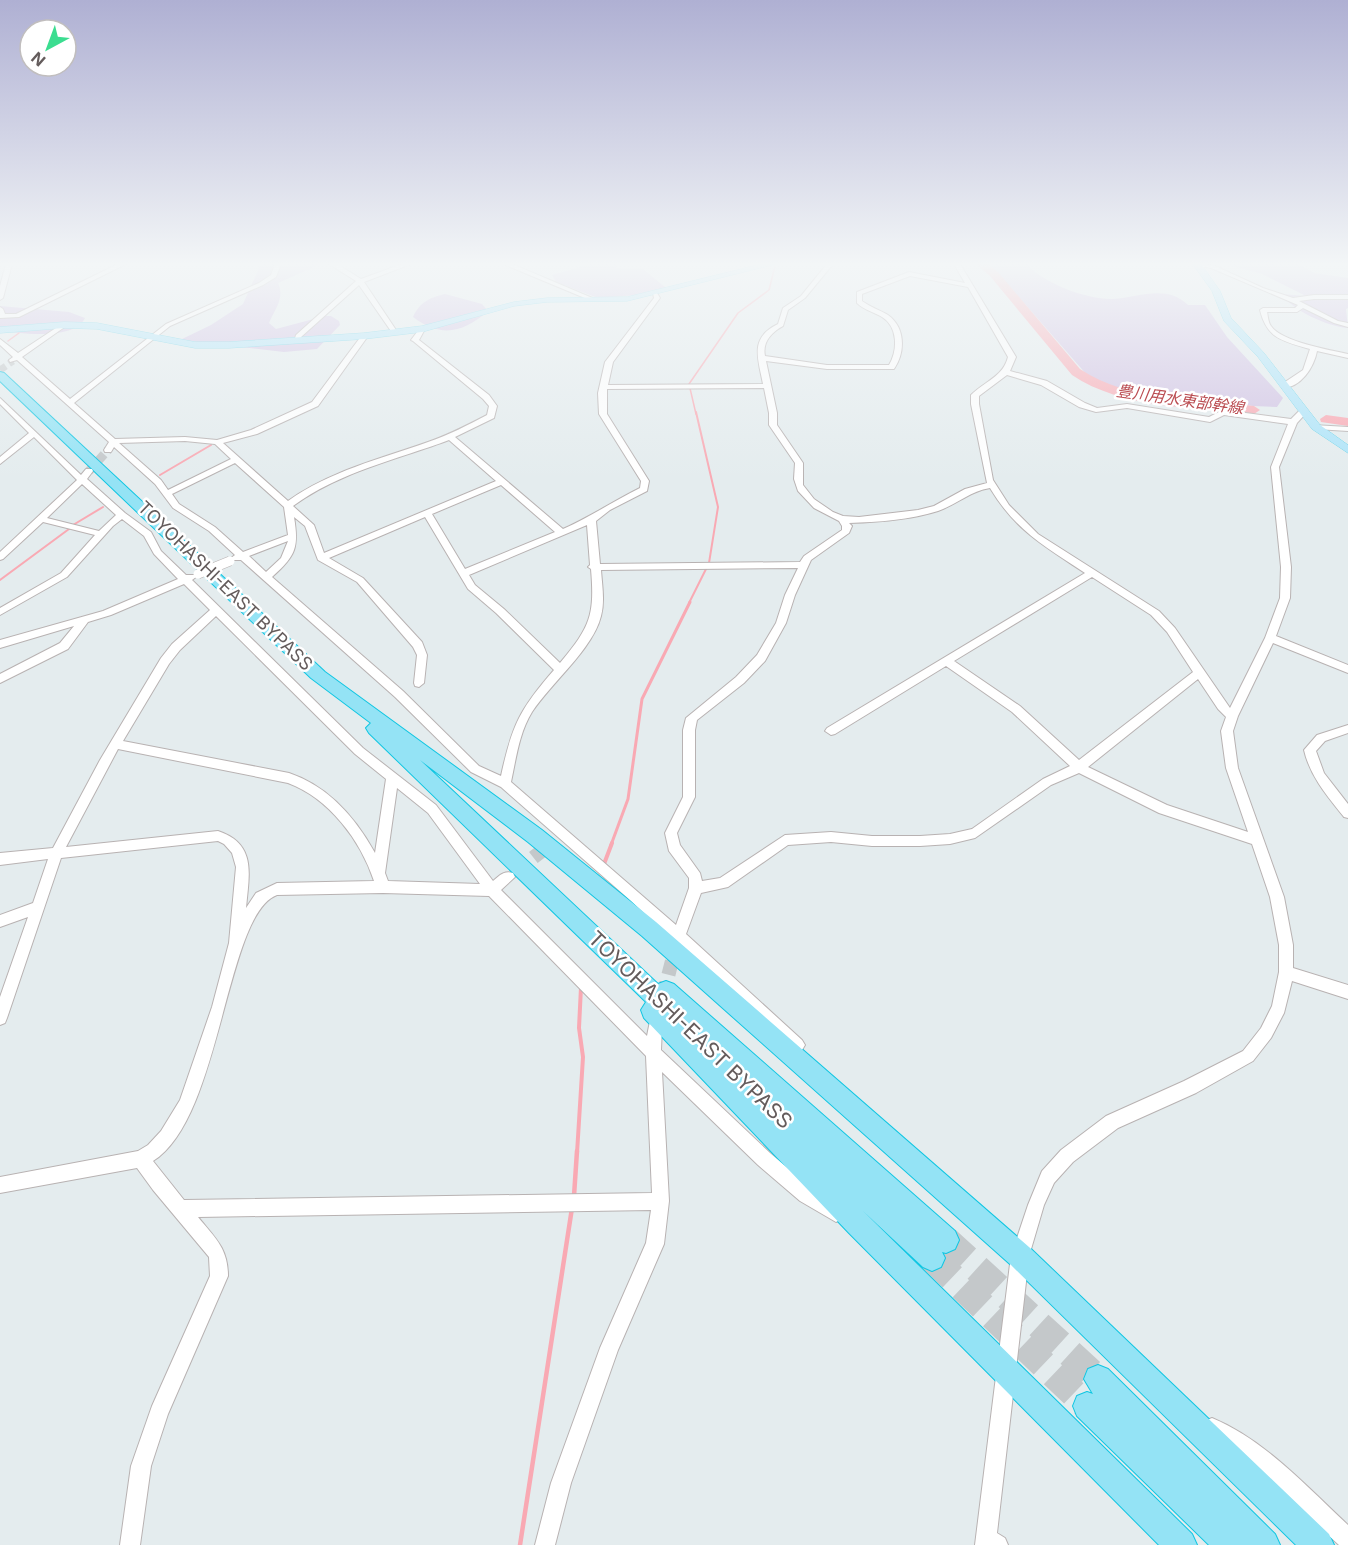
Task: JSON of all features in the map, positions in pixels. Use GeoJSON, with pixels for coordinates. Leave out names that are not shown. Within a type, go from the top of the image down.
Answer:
{"type":"FeatureCollection","features":[{"type":"Feature","properties":{"kind":"highway","name":"TOYOHASHI-EAST BYPASS"},"geometry":{"type":"LineString","coordinates":[[0,375],[932,1258]]}},
{"type":"Feature","properties":{"kind":"highway"},"geometry":{"type":"LineString","coordinates":[[317,674],[544,843],[648,929],[1020,1256],[1318,1545]]}},
{"type":"Feature","properties":{"kind":"highway","name":"TOYOHASHI-EAST BYPASS"},"geometry":{"type":"LineString","coordinates":[[450,799],[946,1240]]}},
{"type":"Feature","properties":{"kind":"highway"},"geometry":{"type":"LineString","coordinates":[[566,912],[579,933],[858,1224],[1181,1545]]}},
{"type":"Feature","properties":{"kind":"highway"},"geometry":{"type":"LineString","coordinates":[[1098,1379],[1264,1545]]}},
{"type":"Feature","properties":{"kind":"highway"},"geometry":{"type":"LineString","coordinates":[[1087,1406],[1231,1545]]}},
{"type":"Feature","properties":{"kind":"main road"},"geometry":{"type":"LineString","coordinates":[[153,336],[195,345],[229,345],[363,336]]}},
{"type":"Feature","properties":{"kind":"main road"},"geometry":{"type":"LineString","coordinates":[[1242,336],[1285,386],[1316,427],[1348,450]]}},
{"type":"Feature","properties":{"kind":"street"},"geometry":{"type":"LineString","coordinates":[[5,336],[15,359],[70,403],[111,446],[158,482],[176,506],[212,530],[242,555],[399,694],[475,769],[505,784],[558,839],[635,896],[808,1055],[844,1101]]}},
{"type":"Feature","properties":{"kind":"street"},"geometry":{"type":"LineString","coordinates":[[15,359],[48,336]]}},
{"type":"Feature","properties":{"kind":"street"},"geometry":{"type":"LineString","coordinates":[[70,403],[153,336]]}},
{"type":"Feature","properties":{"kind":"street"},"geometry":{"type":"LineString","coordinates":[[296,341],[298,336]]}},
{"type":"Feature","properties":{"kind":"street"},"geometry":{"type":"LineString","coordinates":[[111,446],[122,440],[185,439],[218,442],[254,432],[315,404],[364,336]]}},
{"type":"Feature","properties":{"kind":"street"},"geometry":{"type":"LineString","coordinates":[[288,505],[321,484],[450,436],[491,416],[493,406],[486,397],[419,345],[415,340],[417,336]]}},
{"type":"Feature","properties":{"kind":"street"},"geometry":{"type":"LineString","coordinates":[[462,574],[591,520],[607,508],[644,489],[645,485],[603,414],[602,393],[609,362],[628,336]]}},
{"type":"Feature","properties":{"kind":"street"},"geometry":{"type":"LineString","coordinates":[[681,930],[696,888],[695,877],[674,847],[671,833],[689,797],[689,730],[692,718],[741,680],[761,658],[781,623],[807,558],[846,531],[847,526],[843,520],[817,505],[802,491],[797,478],[799,463],[773,425],[773,413],[760,350],[767,336]]}},
{"type":"Feature","properties":{"kind":"street"},"geometry":{"type":"LineString","coordinates":[[762,358],[827,367],[891,367],[899,348],[897,336]]}},
{"type":"Feature","properties":{"kind":"street"},"geometry":{"type":"LineString","coordinates":[[1000,336],[1011,354],[1012,361],[1005,372],[975,395],[991,485],[1006,507],[1035,536],[1160,617],[1232,716]]}},
{"type":"Feature","properties":{"kind":"street"},"geometry":{"type":"LineString","coordinates":[[1283,336],[1314,349],[1348,356]]}},
{"type":"Feature","properties":{"kind":"street"},"geometry":{"type":"LineString","coordinates":[[1285,386],[1305,374],[1311,365],[1314,349]]}},
{"type":"Feature","properties":{"kind":"street"},"geometry":{"type":"LineString","coordinates":[[1005,372],[1044,383],[1082,405],[1096,410],[1127,406],[1209,420],[1224,412],[1293,422]]}},
{"type":"Feature","properties":{"kind":"street"},"geometry":{"type":"LineString","coordinates":[[604,387],[766,386]]}},
{"type":"Feature","properties":{"kind":"street"},"geometry":{"type":"LineString","coordinates":[[0,400],[81,479],[122,515],[148,534],[157,552],[184,580],[359,750],[392,779],[432,809],[492,890],[653,1053],[789,1181],[824,1207],[858,1224]]}},
{"type":"Feature","properties":{"kind":"street"},"geometry":{"type":"LineString","coordinates":[[989,1543],[1020,1256],[1036,1205],[1048,1177],[1067,1156],[1112,1122],[1190,1087],[1248,1056],[1266,1033],[1279,1008],[1286,972],[1286,945],[1277,897],[1232,768],[1227,731],[1270,638],[1285,598],[1286,567],[1275,467],[1293,422],[1304,411]]}},
{"type":"Feature","properties":{"kind":"street"},"geometry":{"type":"LineString","coordinates":[[1316,427],[1348,429]]}},
{"type":"Feature","properties":{"kind":"street"},"geometry":{"type":"LineString","coordinates":[[0,461],[34,433]]}},
{"type":"Feature","properties":{"kind":"street"},"geometry":{"type":"LineString","coordinates":[[450,436],[561,532]]}},
{"type":"Feature","properties":{"kind":"street"},"geometry":{"type":"LineString","coordinates":[[218,442],[235,460],[309,525],[321,558],[360,580],[418,645],[422,655],[419,683]]}},
{"type":"Feature","properties":{"kind":"street"},"geometry":{"type":"LineString","coordinates":[[166,495],[235,460]]}},
{"type":"Feature","properties":{"kind":"street"},"geometry":{"type":"LineString","coordinates":[[0,557],[89,471]]}},
{"type":"Feature","properties":{"kind":"street"},"geometry":{"type":"LineString","coordinates":[[321,558],[503,481]]}},
{"type":"Feature","properties":{"kind":"street"},"geometry":{"type":"LineString","coordinates":[[843,520],[895,516],[935,509],[974,487],[991,485]]}},
{"type":"Feature","properties":{"kind":"street"},"geometry":{"type":"LineString","coordinates":[[266,577],[286,560],[294,547],[288,505]]}},
{"type":"Feature","properties":{"kind":"street"},"geometry":{"type":"LineString","coordinates":[[427,513],[471,587],[560,668]]}},
{"type":"Feature","properties":{"kind":"street"},"geometry":{"type":"LineString","coordinates":[[0,612],[64,575],[101,534],[122,515]]}},
{"type":"Feature","properties":{"kind":"street"},"geometry":{"type":"LineString","coordinates":[[41,519],[101,534]]}},
{"type":"Feature","properties":{"kind":"street"},"geometry":{"type":"LineString","coordinates":[[505,784],[520,725],[560,668],[584,639],[596,615],[597,590],[593,567],[591,520]]}},
{"type":"Feature","properties":{"kind":"street"},"geometry":{"type":"LineString","coordinates":[[0,644],[107,613],[242,555],[293,536]]}},
{"type":"Feature","properties":{"kind":"street"},"geometry":{"type":"LineString","coordinates":[[593,567],[804,565]]}},
{"type":"Feature","properties":{"kind":"street"},"geometry":{"type":"LineString","coordinates":[[831,731],[1093,572]]}},
{"type":"Feature","properties":{"kind":"street"},"geometry":{"type":"LineString","coordinates":[[0,1018],[56,854],[116,744],[165,662],[176,647],[216,610]]}},
{"type":"Feature","properties":{"kind":"street"},"geometry":{"type":"LineString","coordinates":[[0,679],[64,646],[85,619]]}},
{"type":"Feature","properties":{"kind":"street"},"geometry":{"type":"LineString","coordinates":[[1270,638],[1348,669]]}},
{"type":"Feature","properties":{"kind":"street"},"geometry":{"type":"LineString","coordinates":[[948,662],[1016,710],[1078,766],[1096,777],[1163,808],[1258,842]]}},
{"type":"Feature","properties":{"kind":"street"},"geometry":{"type":"LineString","coordinates":[[696,888],[723,883],[785,840],[794,838],[831,837],[872,841],[920,841],[950,839],[975,833],[1047,782],[1078,766],[1199,673]]}},
{"type":"Feature","properties":{"kind":"street"},"geometry":{"type":"LineString","coordinates":[[1348,729],[1321,738],[1310,750],[1311,759],[1321,779],[1348,813]]}},
{"type":"Feature","properties":{"kind":"street"},"geometry":{"type":"LineString","coordinates":[[116,744],[289,778],[313,788],[343,817],[379,872],[383,887]]}},
{"type":"Feature","properties":{"kind":"street"},"geometry":{"type":"LineString","coordinates":[[379,872],[392,779]]}},
{"type":"Feature","properties":{"kind":"street"},"geometry":{"type":"LineString","coordinates":[[0,859],[218,836],[229,840],[238,851],[243,867],[236,943],[219,1007],[187,1104],[167,1137],[154,1151],[141,1159],[0,1185]]}},
{"type":"Feature","properties":{"kind":"street"},"geometry":{"type":"LineString","coordinates":[[236,943],[244,931],[256,899],[264,892],[277,889],[383,887],[492,890],[508,877]]}},
{"type":"Feature","properties":{"kind":"street"},"geometry":{"type":"LineString","coordinates":[[0,921],[37,907]]}},
{"type":"Feature","properties":{"kind":"street"},"geometry":{"type":"LineString","coordinates":[[1286,972],[1348,992]]}},
{"type":"Feature","properties":{"kind":"street"},"geometry":{"type":"LineString","coordinates":[[545,1545],[561,1483],[609,1348],[655,1244],[661,1201],[653,1053],[655,1026]]}},
{"type":"Feature","properties":{"kind":"street"},"geometry":{"type":"LineString","coordinates":[[130,1545],[141,1466],[159,1413],[219,1276],[216,1251],[159,1184],[141,1159]]}},
{"type":"Feature","properties":{"kind":"street"},"geometry":{"type":"LineString","coordinates":[[182,1209],[661,1201]]}},
{"type":"Feature","properties":{"kind":"street"},"geometry":{"type":"LineString","coordinates":[[1182,1412],[1232,1438],[1348,1539]]}},
{"type":"Feature","properties":{"kind":"shaded area"},"geometry":{"type":"Polygon","coordinates":[[[188,336],[329,336],[317,349],[284,352],[180,340],[188,336]]]}},
{"type":"Feature","properties":{"kind":"shaded area"},"geometry":{"type":"Polygon","coordinates":[[[1053,336],[1226,336],[1283,398],[1277,407],[1253,406],[1109,387],[1087,375],[1053,336]]]}},
{"type":"Feature","properties":{"kind":"waterway"},"geometry":{"type":"LineString","coordinates":[[8,341],[15,336]]}},
{"type":"Feature","properties":{"kind":"waterway"},"geometry":{"type":"LineString","coordinates":[[696,414],[689,384],[722,336]]}},
{"type":"Feature","properties":{"kind":"waterway","name":"豊川用水東部幹線"},"geometry":{"type":"LineString","coordinates":[[1046,336],[1076,372],[1110,389],[1187,403],[1254,410]]}},
{"type":"Feature","properties":{"kind":"waterway"},"geometry":{"type":"LineString","coordinates":[[689,603],[709,563],[718,507],[696,412]]}},
{"type":"Feature","properties":{"kind":"waterway","name":"豊川用水東部幹線"},"geometry":{"type":"LineString","coordinates":[[1326,419],[1348,422]]}},
{"type":"Feature","properties":{"kind":"waterway"},"geometry":{"type":"LineString","coordinates":[[160,475],[211,445]]}},
{"type":"Feature","properties":{"kind":"waterway"},"geometry":{"type":"LineString","coordinates":[[73,525],[103,507]]}},
{"type":"Feature","properties":{"kind":"waterway"},"geometry":{"type":"LineString","coordinates":[[0,580],[69,529]]}},
{"type":"Feature","properties":{"kind":"waterway"},"geometry":{"type":"LineString","coordinates":[[611,845],[628,799],[642,699],[690,602]]}},
{"type":"Feature","properties":{"kind":"waterway"},"geometry":{"type":"LineString","coordinates":[[604,864],[612,843]]}},
{"type":"Feature","properties":{"kind":"waterway"},"geometry":{"type":"LineString","coordinates":[[577,1153],[583,1057],[579,1028],[581,987]]}},
{"type":"Feature","properties":{"kind":"waterway"},"geometry":{"type":"LineString","coordinates":[[574,1196],[577,1151]]}},
{"type":"Feature","properties":{"kind":"waterway"},"geometry":{"type":"LineString","coordinates":[[520,1545],[572,1208]]}},
{"type":"Feature","properties":{"kind":"tunnel"},"geometry":{"type":"LineString","coordinates":[[0,370],[13,361]]}},
{"type":"Feature","properties":{"kind":"tunnel"},"geometry":{"type":"LineString","coordinates":[[89,471],[108,450]]}},
{"type":"Feature","properties":{"kind":"tunnel"},"geometry":{"type":"LineString","coordinates":[[516,871],[552,843],[550,845]]}},
{"type":"Feature","properties":{"kind":"tunnel"},"geometry":{"type":"LineString","coordinates":[[663,996],[675,949]]}},
{"type":"Feature","properties":{"kind":"tunnel"},"geometry":{"type":"LineString","coordinates":[[946,1240],[1098,1379]]}},
{"type":"Feature","properties":{"kind":"tunnel"},"geometry":{"type":"LineString","coordinates":[[932,1258],[1087,1406]]}}]}
